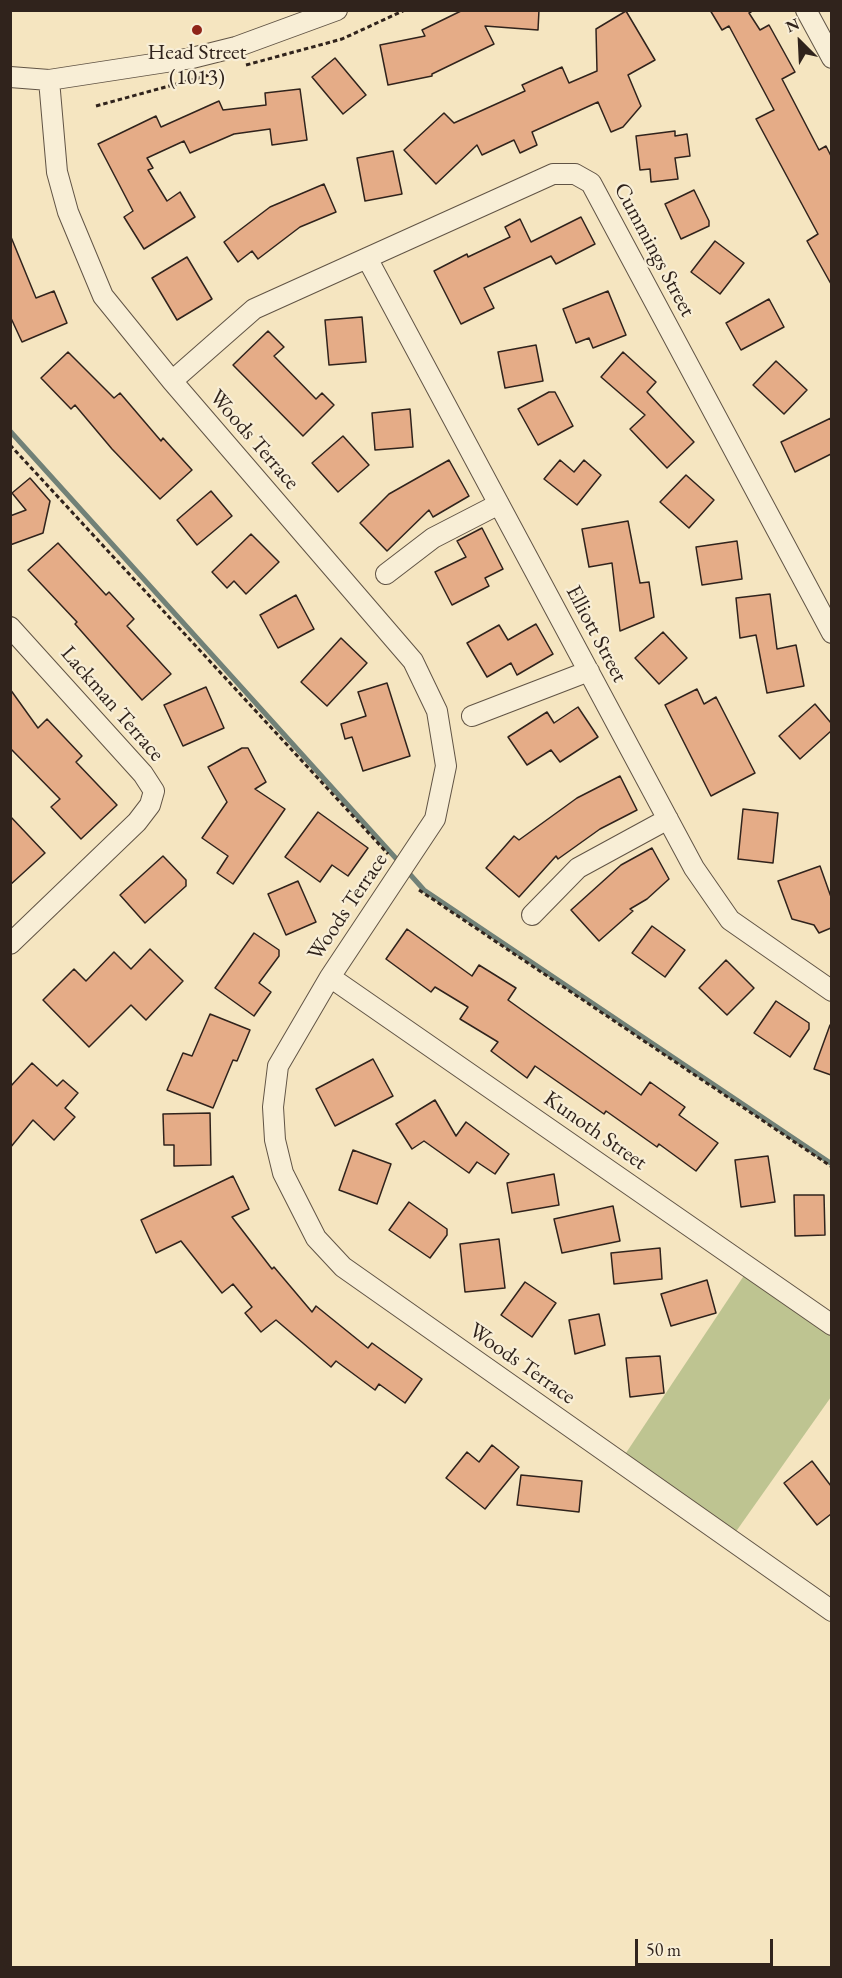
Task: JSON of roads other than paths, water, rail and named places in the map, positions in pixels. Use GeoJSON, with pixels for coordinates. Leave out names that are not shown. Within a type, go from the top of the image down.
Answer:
{"type":"FeatureCollection","features":[{"type":"Feature","properties":{"kind":"street"},"geometry":{"type":"LineString","coordinates":[[10,77],[50,80],[192,58],[236,48],[336,10]]}},
{"type":"Feature","properties":{"kind":"street"},"geometry":{"type":"LineString","coordinates":[[806,10],[831,58]]}},
{"type":"Feature","properties":{"kind":"street","name":"Woods Terrace"},"geometry":{"type":"LineString","coordinates":[[50,80],[57,172],[68,212],[104,296],[172,381],[413,662],[437,711],[446,766],[435,819],[330,976],[278,1066],[273,1107],[275,1140],[283,1173],[316,1238],[343,1267],[831,1611]]}},
{"type":"Feature","properties":{"kind":"street","name":"Cummings Street"},"geometry":{"type":"LineString","coordinates":[[172,381],[254,309],[553,174],[575,174],[591,183],[831,633]]}},
{"type":"Feature","properties":{"kind":"street","name":"Elliott Street"},"geometry":{"type":"LineString","coordinates":[[367,258],[694,868],[730,920],[831,991]]}},
{"type":"Feature","properties":{"kind":"street"},"geometry":{"type":"LineString","coordinates":[[386,574],[432,538],[499,504]]}},
{"type":"Feature","properties":{"kind":"street","name":"Lackman Terrace"},"geometry":{"type":"LineString","coordinates":[[10,944],[137,822],[150,805],[154,791],[143,774],[11,629]]}},
{"type":"Feature","properties":{"kind":"street"},"geometry":{"type":"LineString","coordinates":[[472,716],[589,671]]}},
{"type":"Feature","properties":{"kind":"street"},"geometry":{"type":"LineString","coordinates":[[532,915],[578,868],[668,819]]}},
{"type":"Feature","properties":{"kind":"street","name":"Kunoth Street"},"geometry":{"type":"LineString","coordinates":[[330,976],[831,1325]]}},
{"type":"Feature","properties":{"kind":"waterway"},"geometry":{"type":"LineString","coordinates":[[10,431],[401,864]]}},
{"type":"Feature","properties":{"kind":"waterway"},"geometry":{"type":"LineString","coordinates":[[407,871],[424,890],[832,1164]]}},
{"type":"Feature","properties":{"kind":"place","name":"Head Street (1013)"},"geometry":{"type":"Point","coordinates":[197,30]}}]}
